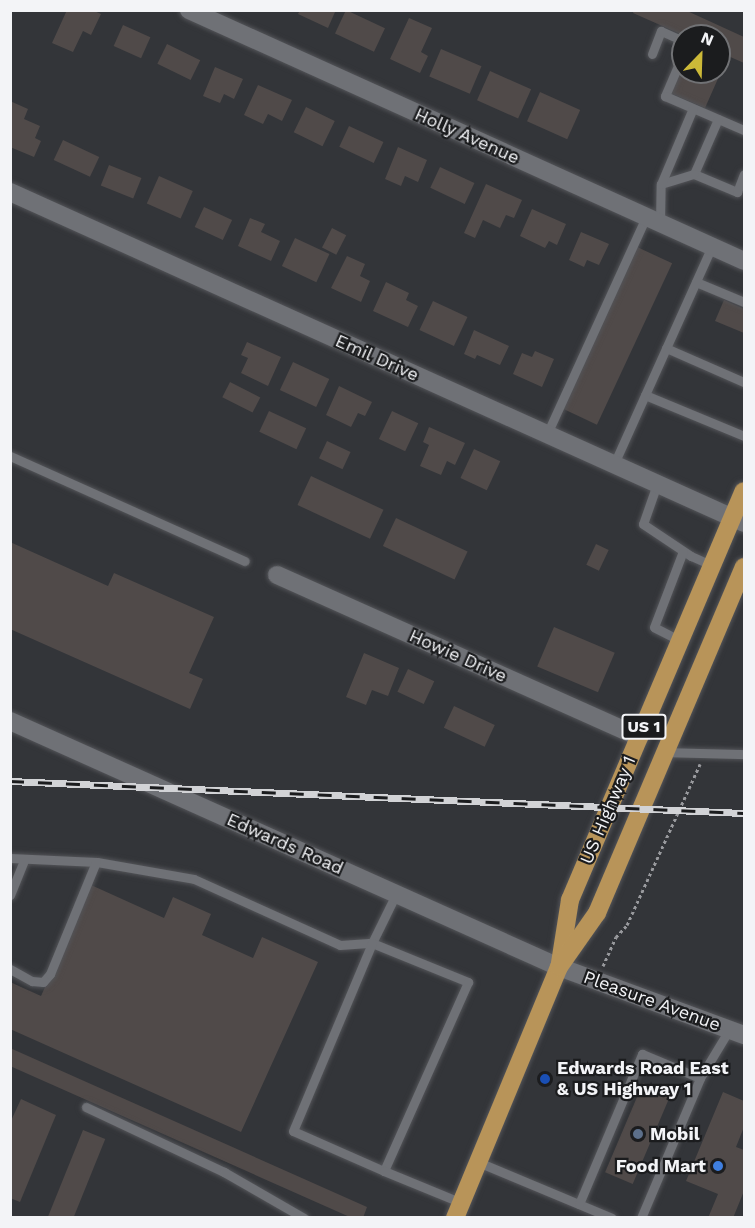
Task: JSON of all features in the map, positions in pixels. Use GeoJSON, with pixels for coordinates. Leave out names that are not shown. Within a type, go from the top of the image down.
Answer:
{"type":"FeatureCollection","features":[{"type":"Feature","properties":{"kind":"main road","name":"US Highway 1"},"geometry":{"type":"LineString","coordinates":[[559,967],[570,900],[712,566],[739,521],[744,491]]}},
{"type":"Feature","properties":{"kind":"main road","name":"US Highway 1"},"geometry":{"type":"LineString","coordinates":[[458,1210],[559,967],[597,913],[744,567]]}},
{"type":"Feature","properties":{"kind":"street","name":"Holly Avenue"},"geometry":{"type":"LineString","coordinates":[[189,10],[744,261]]}},
{"type":"Feature","properties":{"kind":"street","name":"Emil Drive"},"geometry":{"type":"LineString","coordinates":[[10,192],[739,521]]}},
{"type":"Feature","properties":{"kind":"street","name":"Howie Drive"},"geometry":{"type":"LineString","coordinates":[[278,575],[639,737]]}},
{"type":"Feature","properties":{"kind":"street","name":"Edwards Road"},"geometry":{"type":"LineString","coordinates":[[10,721],[559,967]]}},
{"type":"Feature","properties":{"kind":"street","name":"Pleasure Avenue"},"geometry":{"type":"LineString","coordinates":[[559,967],[737,1033]]}},
{"type":"Feature","properties":{"kind":"lane"},"geometry":{"type":"LineString","coordinates":[[652,54],[661,32],[671,36]]}},
{"type":"Feature","properties":{"kind":"lane"},"geometry":{"type":"LineString","coordinates":[[671,82],[665,96],[744,130]]}},
{"type":"Feature","properties":{"kind":"lane"},"geometry":{"type":"LineString","coordinates":[[547,434],[653,220],[661,183],[693,108]]}},
{"type":"Feature","properties":{"kind":"lane"},"geometry":{"type":"LineString","coordinates":[[694,174],[718,119]]}},
{"type":"Feature","properties":{"kind":"lane"},"geometry":{"type":"LineString","coordinates":[[661,183],[694,174],[736,192],[744,174]]}},
{"type":"Feature","properties":{"kind":"lane"},"geometry":{"type":"LineString","coordinates":[[614,464],[712,246]]}},
{"type":"Feature","properties":{"kind":"lane"},"geometry":{"type":"LineString","coordinates":[[696,282],[744,302]]}},
{"type":"Feature","properties":{"kind":"lane"},"geometry":{"type":"LineString","coordinates":[[666,348],[744,382]]}},
{"type":"Feature","properties":{"kind":"lane"},"geometry":{"type":"LineString","coordinates":[[645,395],[744,436]]}},
{"type":"Feature","properties":{"kind":"lane"},"geometry":{"type":"LineString","coordinates":[[10,456],[245,561]]}},
{"type":"Feature","properties":{"kind":"lane"},"geometry":{"type":"LineString","coordinates":[[657,484],[643,524],[683,551],[712,566]]}},
{"type":"Feature","properties":{"kind":"lane"},"geometry":{"type":"LineString","coordinates":[[681,640],[654,627],[683,551]]}},
{"type":"Feature","properties":{"kind":"lane"},"geometry":{"type":"LineString","coordinates":[[665,752],[744,754]]}},
{"type":"Feature","properties":{"kind":"lane"},"geometry":{"type":"LineString","coordinates":[[10,858],[96,862],[194,879],[340,945],[372,943],[468,982],[384,1171]]}},
{"type":"Feature","properties":{"kind":"lane"},"geometry":{"type":"LineString","coordinates":[[10,895],[24,860]]}},
{"type":"Feature","properties":{"kind":"lane"},"geometry":{"type":"LineString","coordinates":[[10,969],[32,981],[43,982],[50,974],[96,862]]}},
{"type":"Feature","properties":{"kind":"lane"},"geometry":{"type":"LineString","coordinates":[[396,894],[372,943],[293,1131],[384,1171],[458,1210]]}},
{"type":"Feature","properties":{"kind":"lane"},"geometry":{"type":"LineString","coordinates":[[640,1218],[700,1078],[737,1033]]}},
{"type":"Feature","properties":{"kind":"lane"},"geometry":{"type":"LineString","coordinates":[[579,1204],[642,1054],[700,1078]]}},
{"type":"Feature","properties":{"kind":"lane"},"geometry":{"type":"LineString","coordinates":[[86,1107],[224,1172],[304,1218]]}},
{"type":"Feature","properties":{"kind":"lane"},"geometry":{"type":"LineString","coordinates":[[478,1162],[612,1218]]}},
{"type":"Feature","properties":{"kind":"path"},"geometry":{"type":"LineString","coordinates":[[597,981],[616,937],[627,925],[704,754]]}},
{"type":"Feature","properties":{"kind":"building"},"geometry":{"type":"Polygon","coordinates":[[[67,10],[92,10],[101,14],[91,35],[83,31],[73,52],[52,43],[67,10]]]}},
{"type":"Feature","properties":{"kind":"building"},"geometry":{"type":"Polygon","coordinates":[[[300,10],[333,10],[335,12],[328,28],[298,14],[300,10]]]}},
{"type":"Feature","properties":{"kind":"building"},"geometry":{"type":"Polygon","coordinates":[[[346,10],[385,28],[374,52],[335,34],[346,10]]]}},
{"type":"Feature","properties":{"kind":"building"},"geometry":{"type":"Polygon","coordinates":[[[634,10],[685,10],[716,24],[671,24],[671,30],[633,13],[634,10]]]}},
{"type":"Feature","properties":{"kind":"building"},"geometry":{"type":"Polygon","coordinates":[[[409,18],[432,28],[421,52],[428,56],[420,73],[390,59],[409,18]]]}},
{"type":"Feature","properties":{"kind":"building"},"geometry":{"type":"Polygon","coordinates":[[[123,25],[150,37],[141,58],[114,46],[123,25]]]}},
{"type":"Feature","properties":{"kind":"building"},"geometry":{"type":"Polygon","coordinates":[[[731,31],[744,37],[744,63],[731,57],[731,31]]]}},
{"type":"Feature","properties":{"kind":"building"},"geometry":{"type":"Polygon","coordinates":[[[167,44],[200,60],[191,80],[157,64],[167,44]]]}},
{"type":"Feature","properties":{"kind":"building"},"geometry":{"type":"Polygon","coordinates":[[[441,49],[482,66],[470,94],[429,77],[441,49]]]}},
{"type":"Feature","properties":{"kind":"building"},"geometry":{"type":"Polygon","coordinates":[[[215,67],[243,79],[234,99],[224,94],[220,103],[203,96],[215,67]]]}},
{"type":"Feature","properties":{"kind":"building"},"geometry":{"type":"Polygon","coordinates":[[[490,71],[531,89],[518,119],[477,100],[490,71]]]}},
{"type":"Feature","properties":{"kind":"building"},"geometry":{"type":"Polygon","coordinates":[[[674,84],[716,84],[705,108],[670,93],[674,84]]]}},
{"type":"Feature","properties":{"kind":"building"},"geometry":{"type":"Polygon","coordinates":[[[258,85],[292,100],[282,121],[268,114],[263,124],[244,115],[258,85]]]}},
{"type":"Feature","properties":{"kind":"building"},"geometry":{"type":"Polygon","coordinates":[[[540,92],[580,110],[567,139],[527,121],[540,92]]]}},
{"type":"Feature","properties":{"kind":"building"},"geometry":{"type":"Polygon","coordinates":[[[10,101],[28,109],[24,119],[40,126],[35,138],[41,141],[34,157],[10,147],[10,101]]]}},
{"type":"Feature","properties":{"kind":"building"},"geometry":{"type":"Polygon","coordinates":[[[306,107],[335,121],[322,146],[294,132],[306,107]]]}},
{"type":"Feature","properties":{"kind":"building"},"geometry":{"type":"Polygon","coordinates":[[[349,126],[383,142],[374,163],[339,147],[349,126]]]}},
{"type":"Feature","properties":{"kind":"building"},"geometry":{"type":"Polygon","coordinates":[[[63,140],[99,157],[90,177],[54,160],[63,140]]]}},
{"type":"Feature","properties":{"kind":"building"},"geometry":{"type":"Polygon","coordinates":[[[398,147],[427,160],[418,182],[405,176],[401,186],[385,179],[398,147]]]}},
{"type":"Feature","properties":{"kind":"building"},"geometry":{"type":"Polygon","coordinates":[[[109,165],[141,178],[133,199],[101,185],[109,165]]]}},
{"type":"Feature","properties":{"kind":"building"},"geometry":{"type":"Polygon","coordinates":[[[440,167],[474,183],[465,204],[430,188],[440,167]]]}},
{"type":"Feature","properties":{"kind":"building"},"geometry":{"type":"Polygon","coordinates":[[[159,176],[193,191],[181,218],[147,203],[159,176]]]}},
{"type":"Feature","properties":{"kind":"building"},"geometry":{"type":"Polygon","coordinates":[[[486,184],[522,200],[514,218],[506,215],[500,228],[483,220],[475,238],[464,233],[486,184]]]}},
{"type":"Feature","properties":{"kind":"building"},"geometry":{"type":"Polygon","coordinates":[[[204,207],[232,220],[223,240],[195,227],[204,207]]]}},
{"type":"Feature","properties":{"kind":"building"},"geometry":{"type":"Polygon","coordinates":[[[532,209],[566,224],[557,245],[549,241],[545,248],[520,236],[532,209]]]}},
{"type":"Feature","properties":{"kind":"building"},"geometry":{"type":"Polygon","coordinates":[[[250,218],[265,224],[261,232],[280,241],[271,261],[238,246],[250,218]]]}},
{"type":"Feature","properties":{"kind":"building"},"geometry":{"type":"Polygon","coordinates":[[[332,228],[346,235],[336,255],[322,248],[332,228]]]}},
{"type":"Feature","properties":{"kind":"building"},"geometry":{"type":"Polygon","coordinates":[[[581,232],[609,244],[599,265],[587,260],[584,267],[569,260],[581,232]]]}},
{"type":"Feature","properties":{"kind":"building"},"geometry":{"type":"Polygon","coordinates":[[[295,238],[329,254],[316,282],[282,266],[295,238]]]}},
{"type":"Feature","properties":{"kind":"building"},"geometry":{"type":"Polygon","coordinates":[[[635,246],[672,263],[597,425],[560,407],[635,246]]]}},
{"type":"Feature","properties":{"kind":"building"},"geometry":{"type":"Polygon","coordinates":[[[347,256],[365,264],[360,276],[370,281],[361,302],[331,288],[347,256]]]}},
{"type":"Feature","properties":{"kind":"building"},"geometry":{"type":"Polygon","coordinates":[[[386,282],[409,293],[406,300],[418,306],[408,327],[373,311],[386,282]]]}},
{"type":"Feature","properties":{"kind":"building"},"geometry":{"type":"Polygon","coordinates":[[[724,300],[744,309],[744,333],[715,321],[724,300]]]}},
{"type":"Feature","properties":{"kind":"building"},"geometry":{"type":"Polygon","coordinates":[[[433,301],[467,317],[454,346],[419,330],[433,301]]]}},
{"type":"Feature","properties":{"kind":"building"},"geometry":{"type":"Polygon","coordinates":[[[474,330],[509,346],[500,365],[477,355],[475,359],[464,354],[474,330]]]}},
{"type":"Feature","properties":{"kind":"building"},"geometry":{"type":"Polygon","coordinates":[[[247,342],[281,357],[268,386],[241,373],[248,358],[241,355],[247,342]]]}},
{"type":"Feature","properties":{"kind":"building"},"geometry":{"type":"Polygon","coordinates":[[[535,351],[554,359],[542,387],[513,374],[522,353],[532,357],[535,351]]]}},
{"type":"Feature","properties":{"kind":"building"},"geometry":{"type":"Polygon","coordinates":[[[293,362],[329,379],[316,407],[280,390],[293,362]]]}},
{"type":"Feature","properties":{"kind":"building"},"geometry":{"type":"Polygon","coordinates":[[[230,382],[260,397],[253,413],[222,397],[230,382]]]}},
{"type":"Feature","properties":{"kind":"building"},"geometry":{"type":"Polygon","coordinates":[[[339,386],[372,402],[365,416],[358,413],[351,427],[326,415],[339,386]]]}},
{"type":"Feature","properties":{"kind":"building"},"geometry":{"type":"Polygon","coordinates":[[[269,411],[306,428],[296,449],[259,432],[269,411]]]}},
{"type":"Feature","properties":{"kind":"building"},"geometry":{"type":"Polygon","coordinates":[[[392,411],[418,423],[405,451],[379,439],[392,411]]]}},
{"type":"Feature","properties":{"kind":"building"},"geometry":{"type":"Polygon","coordinates":[[[429,427],[465,443],[455,465],[447,461],[441,475],[420,466],[429,445],[423,442],[429,427]]]}},
{"type":"Feature","properties":{"kind":"building"},"geometry":{"type":"Polygon","coordinates":[[[327,441],[351,452],[343,469],[319,458],[327,441]]]}},
{"type":"Feature","properties":{"kind":"building"},"geometry":{"type":"Polygon","coordinates":[[[474,449],[500,461],[487,490],[460,478],[474,449]]]}},
{"type":"Feature","properties":{"kind":"building"},"geometry":{"type":"Polygon","coordinates":[[[311,476],[384,510],[370,539],[297,505],[311,476]]]}},
{"type":"Feature","properties":{"kind":"building"},"geometry":{"type":"Polygon","coordinates":[[[396,518],[468,551],[454,579],[383,546],[396,518]]]}},
{"type":"Feature","properties":{"kind":"building"},"geometry":{"type":"Polygon","coordinates":[[[10,542],[108,586],[114,573],[214,617],[189,673],[203,679],[190,709],[10,629],[10,542]]]}},
{"type":"Feature","properties":{"kind":"building"},"geometry":{"type":"Polygon","coordinates":[[[596,544],[609,550],[599,571],[586,565],[596,544]]]}},
{"type":"Feature","properties":{"kind":"building"},"geometry":{"type":"Polygon","coordinates":[[[554,627],[615,653],[598,692],[537,667],[554,627]]]}},
{"type":"Feature","properties":{"kind":"building"},"geometry":{"type":"Polygon","coordinates":[[[364,653],[399,668],[388,696],[372,690],[366,705],[346,697],[364,653]]]}},
{"type":"Feature","properties":{"kind":"building"},"geometry":{"type":"Polygon","coordinates":[[[408,669],[434,681],[424,704],[397,692],[408,669]]]}},
{"type":"Feature","properties":{"kind":"building"},"geometry":{"type":"Polygon","coordinates":[[[454,706],[495,725],[485,747],[444,728],[454,706]]]}},
{"type":"Feature","properties":{"kind":"building"},"geometry":{"type":"Polygon","coordinates":[[[91,885],[164,918],[173,897],[211,914],[202,935],[253,958],[262,937],[318,962],[241,1132],[10,1029],[10,982],[41,996],[91,885]]]}},
{"type":"Feature","properties":{"kind":"building"},"geometry":{"type":"Polygon","coordinates":[[[10,1048],[367,1207],[363,1218],[352,1218],[10,1066],[10,1048]]]}},
{"type":"Feature","properties":{"kind":"building","name":"Mobil"},"geometry":{"type":"Polygon","coordinates":[[[643,1083],[671,1095],[633,1184],[605,1172],[643,1083]]]}},
{"type":"Feature","properties":{"kind":"building","name":"Food Mart"},"geometry":{"type":"Polygon","coordinates":[[[723,1092],[744,1101],[744,1127],[736,1147],[744,1150],[744,1191],[733,1218],[708,1218],[718,1194],[686,1181],[723,1092]]]}},
{"type":"Feature","properties":{"kind":"building"},"geometry":{"type":"Polygon","coordinates":[[[21,1099],[56,1115],[20,1202],[10,1198],[10,1123],[21,1099]]]}},
{"type":"Feature","properties":{"kind":"building"},"geometry":{"type":"Polygon","coordinates":[[[83,1130],[105,1139],[73,1218],[47,1218],[83,1130]]]}},
{"type":"Feature","properties":{"kind":"railway"},"geometry":{"type":"LineString","coordinates":[[10,781],[744,813]]}},
{"type":"Feature","properties":{"kind":"place","name":"Edwards Road East & US Highway 1"},"geometry":{"type":"Point","coordinates":[545,1079]}},
{"type":"Feature","properties":{"kind":"place","name":"Mobil"},"geometry":{"type":"Point","coordinates":[638,1134]}},
{"type":"Feature","properties":{"kind":"place","name":"Food Mart"},"geometry":{"type":"Point","coordinates":[718,1166]}}]}
